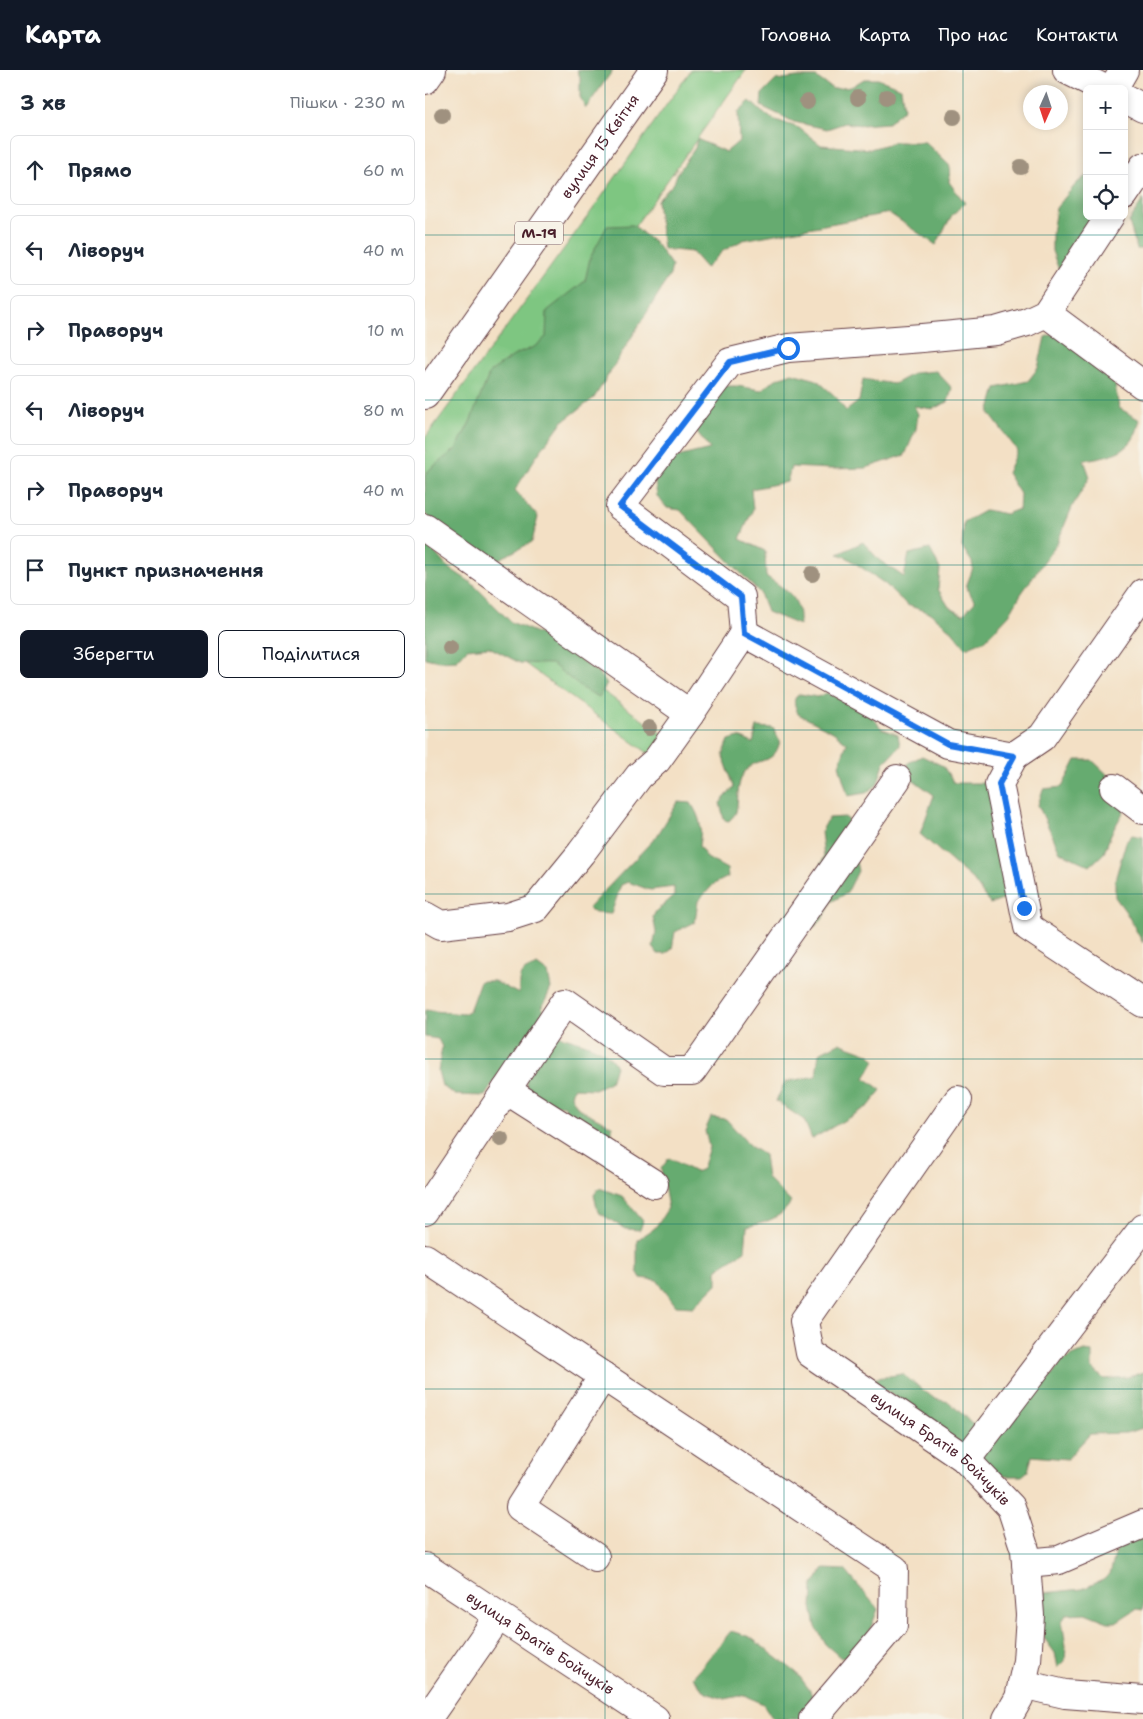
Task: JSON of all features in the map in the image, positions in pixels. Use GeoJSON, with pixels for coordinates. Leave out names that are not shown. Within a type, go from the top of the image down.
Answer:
{"type":"FeatureCollection","features":[{"type":"Feature","properties":{"kind":"main road"},"geometry":{"type":"LineString","coordinates":[[425,80],[432,70]]}},
{"type":"Feature","properties":{"kind":"main road","name":"вулиця 15 Квітня"},"geometry":{"type":"LineString","coordinates":[[425,396],[653,70]]}},
{"type":"Feature","properties":{"kind":"main road"},"geometry":{"type":"LineString","coordinates":[[1067,70],[1097,85]]}},
{"type":"Feature","properties":{"kind":"main road"},"geometry":{"type":"LineString","coordinates":[[1115,85],[1124,70]]}},
{"type":"Feature","properties":{"kind":"main road"},"geometry":{"type":"LineString","coordinates":[[1128,100],[1143,108]]}},
{"type":"Feature","properties":{"kind":"main road"},"geometry":{"type":"LineString","coordinates":[[1128,188],[1143,167]]}},
{"type":"Feature","properties":{"kind":"main road"},"geometry":{"type":"LineString","coordinates":[[425,916],[441,925],[508,917],[536,908],[581,853],[639,776],[657,760],[744,633],[741,597],[620,506],[730,362],[788,348],[995,331],[1027,322],[1046,313],[1107,220]]}},
{"type":"Feature","properties":{"kind":"main road"},"geometry":{"type":"LineString","coordinates":[[1046,313],[1143,385]]}},
{"type":"Feature","properties":{"kind":"main road"},"geometry":{"type":"LineString","coordinates":[[425,528],[690,714]]}},
{"type":"Feature","properties":{"kind":"main road"},"geometry":{"type":"LineString","coordinates":[[1143,593],[1042,737],[1014,756],[999,784],[1028,926],[1143,1003]]}},
{"type":"Feature","properties":{"kind":"main road"},"geometry":{"type":"LineString","coordinates":[[744,633],[948,744],[1014,756]]}},
{"type":"Feature","properties":{"kind":"main road"},"geometry":{"type":"LineString","coordinates":[[425,1211],[565,1002],[664,1071],[692,1070],[897,779]]}},
{"type":"Feature","properties":{"kind":"main road"},"geometry":{"type":"LineString","coordinates":[[1114,788],[1143,810]]}},
{"type":"Feature","properties":{"kind":"main road"},"geometry":{"type":"LineString","coordinates":[[506,1090],[654,1184]]}},
{"type":"Feature","properties":{"kind":"main road","name":"вулиця Братів Бойчуків"},"geometry":{"type":"LineString","coordinates":[[958,1100],[804,1320],[810,1353],[966,1460],[1011,1506],[1025,1550],[1030,1614],[1027,1661],[1019,1698],[1007,1719]]}},
{"type":"Feature","properties":{"kind":"main road"},"geometry":{"type":"LineString","coordinates":[[966,1460],[1143,1228]]}},
{"type":"Feature","properties":{"kind":"main road"},"geometry":{"type":"LineString","coordinates":[[425,1258],[894,1568],[893,1625],[813,1719]]}},
{"type":"Feature","properties":{"kind":"main road"},"geometry":{"type":"LineString","coordinates":[[595,1557],[520,1507],[603,1376]]}},
{"type":"Feature","properties":{"kind":"main road"},"geometry":{"type":"LineString","coordinates":[[1026,1563],[1059,1560],[1143,1524]]}},
{"type":"Feature","properties":{"kind":"main road","name":"вулиця Братів Бойчуків"},"geometry":{"type":"LineString","coordinates":[[425,1568],[641,1715]]}},
{"type":"Feature","properties":{"kind":"main road"},"geometry":{"type":"LineString","coordinates":[[427,1719],[499,1617]]}},
{"type":"Feature","properties":{"kind":"main road"},"geometry":{"type":"LineString","coordinates":[[1022,1684],[1065,1694],[1143,1700]]}},
{"type":"Feature","properties":{"kind":"green space"},"geometry":{"type":"Polygon","coordinates":[[[577,70],[613,70],[586,108],[580,97],[580,77],[577,70]]]}},
{"type":"Feature","properties":{"kind":"green space"},"geometry":{"type":"Polygon","coordinates":[[[691,70],[746,70],[557,336],[425,486],[425,438],[593,209],[691,70]]]}},
{"type":"Feature","properties":{"kind":"green space"},"geometry":{"type":"Polygon","coordinates":[[[816,77],[833,89],[851,87],[864,79],[878,79],[901,88],[904,109],[888,123],[862,125],[845,123],[827,129],[794,122],[761,106],[762,94],[776,80],[816,77]]]}},
{"type":"Feature","properties":{"kind":"green space"},"geometry":{"type":"Polygon","coordinates":[[[750,101],[773,119],[799,128],[821,145],[870,149],[895,142],[925,142],[950,166],[949,182],[965,203],[952,215],[936,245],[889,213],[743,240],[723,251],[706,268],[692,252],[663,249],[657,201],[674,183],[677,174],[695,148],[697,139],[726,152],[739,141],[738,112],[750,101]]]}},
{"type":"Feature","properties":{"kind":"green space"},"geometry":{"type":"Polygon","coordinates":[[[1083,178],[1083,220],[1112,220],[1063,281],[1052,251],[1052,233],[1056,208],[1083,178]]]}},
{"type":"Feature","properties":{"kind":"green space"},"geometry":{"type":"Polygon","coordinates":[[[1143,199],[1143,249],[1137,249],[1129,222],[1143,199]]]}},
{"type":"Feature","properties":{"kind":"green space"},"geometry":{"type":"Polygon","coordinates":[[[633,225],[657,245],[672,266],[670,275],[594,398],[562,422],[515,490],[538,517],[532,542],[488,565],[436,529],[425,513],[425,475],[456,449],[470,422],[490,372],[515,355],[534,347],[546,337],[547,311],[585,281],[590,258],[607,226],[633,225]]]}},
{"type":"Feature","properties":{"kind":"green space"},"geometry":{"type":"Polygon","coordinates":[[[1063,331],[1096,363],[1115,385],[1119,408],[1140,420],[1137,431],[1126,446],[1113,454],[1084,460],[1090,477],[1073,505],[1057,543],[1021,594],[1009,615],[985,640],[966,648],[952,631],[930,613],[907,605],[885,584],[848,558],[838,554],[863,542],[879,560],[904,577],[909,554],[930,549],[940,569],[938,589],[949,607],[963,615],[975,602],[966,587],[973,568],[972,562],[962,547],[964,522],[986,510],[1006,514],[1019,509],[1020,494],[1007,473],[1017,450],[989,413],[996,388],[1028,381],[1038,368],[1045,337],[1063,331]]]}},
{"type":"Feature","properties":{"kind":"green space"},"geometry":{"type":"Polygon","coordinates":[[[936,371],[952,388],[948,402],[932,409],[914,406],[918,414],[916,429],[905,455],[866,468],[791,467],[787,482],[751,489],[753,509],[740,539],[765,551],[766,576],[787,591],[795,601],[798,607],[799,625],[767,612],[760,593],[680,510],[667,508],[657,496],[654,475],[669,459],[710,449],[694,428],[722,386],[737,386],[761,390],[776,379],[792,373],[817,380],[836,397],[846,411],[859,401],[863,379],[894,384],[914,373],[936,371]]]}},
{"type":"Feature","properties":{"kind":"green space"},"geometry":{"type":"Polygon","coordinates":[[[425,545],[431,548],[446,566],[472,583],[511,622],[554,640],[597,672],[607,684],[599,697],[583,689],[552,664],[520,663],[489,647],[467,649],[457,660],[439,661],[425,658],[425,545]]]}},
{"type":"Feature","properties":{"kind":"green space"},"geometry":{"type":"Polygon","coordinates":[[[428,563],[666,737],[652,756],[436,599],[425,566],[428,563]]]}},
{"type":"Feature","properties":{"kind":"green space"},"geometry":{"type":"Polygon","coordinates":[[[827,693],[868,711],[881,728],[898,735],[900,746],[884,763],[877,785],[866,793],[848,796],[839,765],[847,743],[833,732],[798,714],[795,702],[797,696],[800,694],[817,697],[827,693]]]}},
{"type":"Feature","properties":{"kind":"green space"},"geometry":{"type":"Polygon","coordinates":[[[757,727],[773,728],[780,741],[774,755],[749,767],[744,773],[739,787],[736,812],[729,821],[724,820],[720,803],[734,787],[723,755],[729,740],[739,737],[753,743],[757,727]]]}},
{"type":"Feature","properties":{"kind":"green space"},"geometry":{"type":"Polygon","coordinates":[[[922,756],[943,766],[954,783],[983,783],[994,794],[1005,868],[1006,899],[990,904],[973,880],[920,834],[934,795],[908,776],[908,763],[922,756]]]}},
{"type":"Feature","properties":{"kind":"green space"},"geometry":{"type":"Polygon","coordinates":[[[1076,760],[1092,760],[1110,777],[1124,811],[1111,834],[1104,853],[1090,866],[1060,852],[1038,805],[1043,789],[1062,787],[1076,760]]]}},
{"type":"Feature","properties":{"kind":"green space"},"geometry":{"type":"Polygon","coordinates":[[[678,802],[691,803],[700,823],[699,846],[707,858],[727,869],[728,877],[714,884],[698,901],[695,922],[675,932],[672,949],[666,954],[658,954],[653,947],[656,932],[653,917],[656,911],[674,896],[674,887],[650,890],[628,882],[621,885],[611,914],[595,913],[588,908],[657,836],[678,802]]]}},
{"type":"Feature","properties":{"kind":"green space"},"geometry":{"type":"Polygon","coordinates":[[[845,817],[856,826],[855,857],[858,871],[847,893],[831,902],[820,922],[800,935],[791,957],[784,961],[807,893],[824,857],[821,832],[829,818],[845,817]]]}},
{"type":"Feature","properties":{"kind":"green space"},"geometry":{"type":"Polygon","coordinates":[[[1132,835],[1143,837],[1143,943],[1126,912],[1115,897],[1115,880],[1126,842],[1132,835]]]}},
{"type":"Feature","properties":{"kind":"green space"},"geometry":{"type":"Polygon","coordinates":[[[537,965],[548,973],[551,988],[542,1008],[546,1014],[551,1033],[598,1049],[612,1060],[616,1067],[610,1082],[595,1089],[573,1088],[571,1096],[578,1108],[612,1126],[612,1140],[598,1148],[577,1136],[564,1105],[556,1105],[544,1114],[530,1108],[525,1074],[502,1069],[485,1096],[455,1095],[442,1086],[438,1071],[442,1047],[438,1039],[425,1037],[425,1010],[463,1014],[469,1011],[480,981],[494,981],[519,994],[519,978],[523,972],[537,965]]]}},
{"type":"Feature","properties":{"kind":"green space"},"geometry":{"type":"Polygon","coordinates":[[[839,1043],[869,1054],[875,1061],[865,1078],[881,1090],[869,1106],[812,1139],[804,1120],[776,1101],[785,1082],[816,1076],[819,1053],[839,1043]]]}},
{"type":"Feature","properties":{"kind":"green space"},"geometry":{"type":"Polygon","coordinates":[[[711,1117],[726,1119],[750,1146],[764,1155],[767,1178],[791,1202],[777,1216],[747,1227],[745,1251],[717,1269],[717,1284],[693,1307],[676,1306],[657,1280],[641,1278],[637,1271],[637,1240],[655,1228],[668,1208],[661,1169],[669,1158],[695,1172],[702,1169],[709,1147],[705,1131],[711,1117]]]}},
{"type":"Feature","properties":{"kind":"green space"},"geometry":{"type":"Polygon","coordinates":[[[599,1188],[622,1196],[643,1221],[640,1230],[625,1229],[598,1212],[594,1195],[599,1188]]]}},
{"type":"Feature","properties":{"kind":"green space"},"geometry":{"type":"Polygon","coordinates":[[[1084,1351],[1092,1352],[1092,1368],[1104,1379],[1128,1377],[1143,1372],[1143,1428],[1126,1433],[1090,1434],[1067,1459],[1032,1456],[1028,1471],[1022,1476],[1004,1476],[974,1459],[871,1379],[902,1374],[935,1399],[949,1402],[973,1424],[998,1402],[1022,1395],[1052,1375],[1061,1361],[1084,1351]]]}},
{"type":"Feature","properties":{"kind":"green space"},"geometry":{"type":"Polygon","coordinates":[[[1143,1529],[1143,1610],[1136,1609],[1116,1622],[1108,1622],[1085,1613],[1067,1614],[1062,1621],[1066,1646],[1065,1661],[1058,1668],[1055,1653],[1044,1638],[1035,1604],[1037,1597],[1044,1593],[1082,1589],[1103,1580],[1110,1574],[1119,1540],[1143,1529]]]}},
{"type":"Feature","properties":{"kind":"green space"},"geometry":{"type":"Polygon","coordinates":[[[824,1569],[845,1570],[878,1609],[861,1653],[841,1658],[826,1645],[816,1627],[812,1607],[813,1586],[824,1569]]]}},
{"type":"Feature","properties":{"kind":"green space"},"geometry":{"type":"Polygon","coordinates":[[[731,1631],[750,1637],[797,1673],[809,1689],[817,1706],[833,1719],[773,1719],[763,1704],[745,1695],[725,1699],[706,1693],[693,1677],[731,1631]]]}},
{"type":"Feature","properties":{"kind":"route"},"geometry":{"type":"LineString","coordinates":[[788,348],[730,362],[620,506],[741,597],[744,633],[948,744],[1014,756],[999,784],[1024,908]]}}]}
